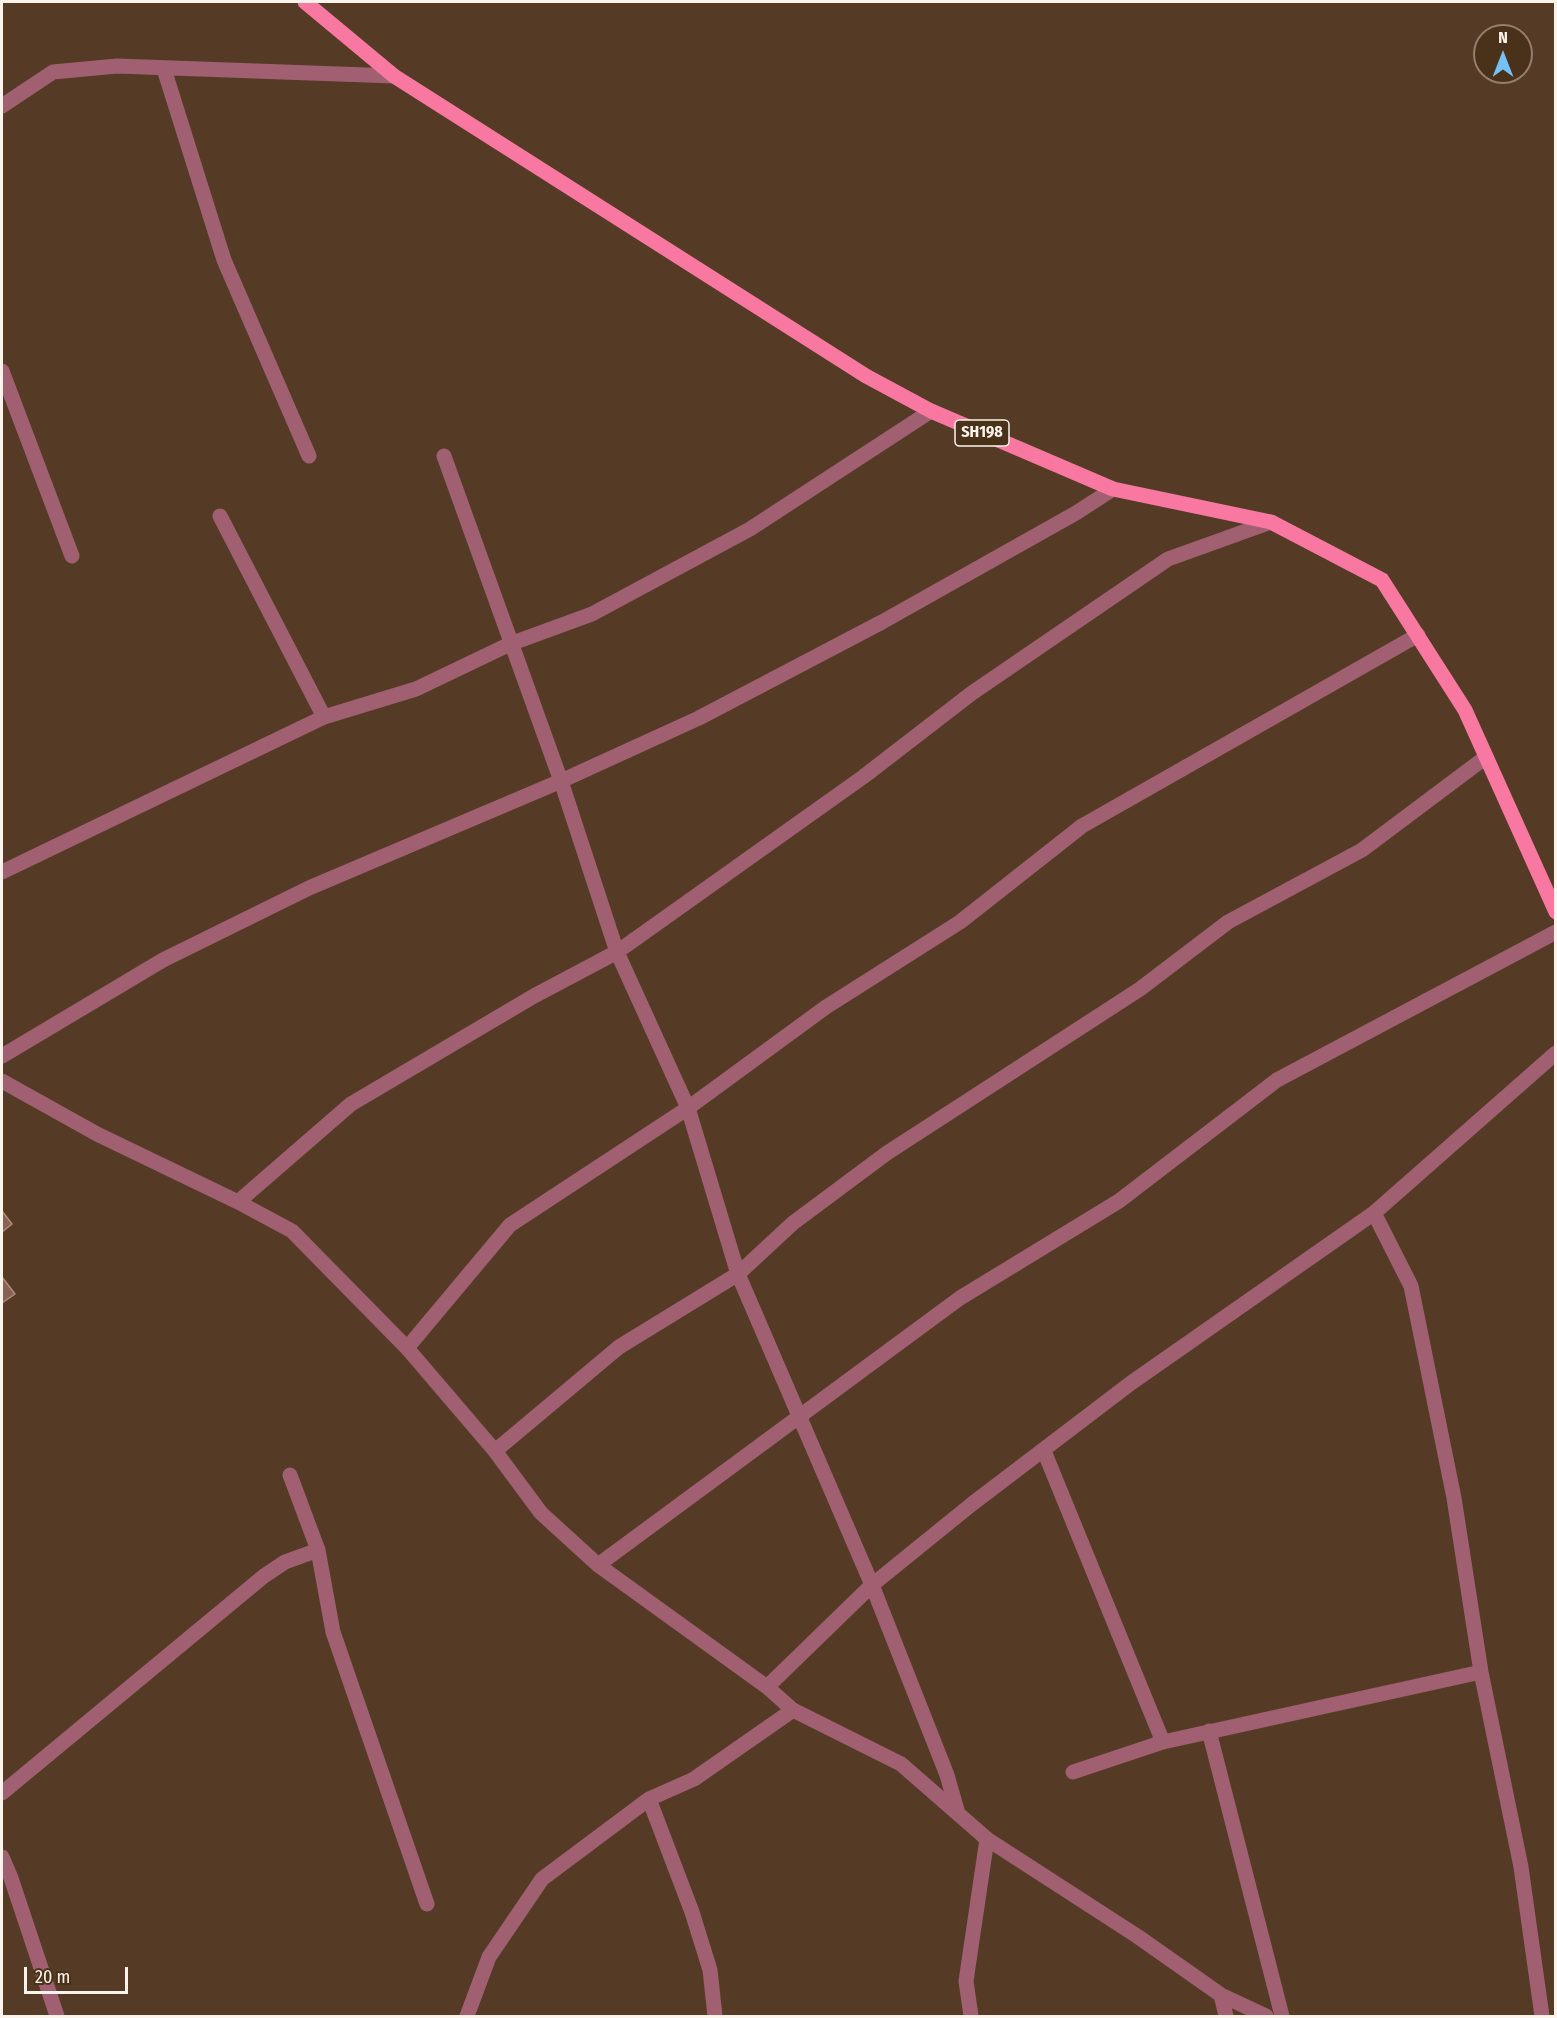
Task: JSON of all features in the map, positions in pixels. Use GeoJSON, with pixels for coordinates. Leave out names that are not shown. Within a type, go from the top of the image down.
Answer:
{"type":"FeatureCollection","features":[{"type":"Feature","properties":{"kind":"main road","name":"SH198"},"geometry":{"type":"LineString","coordinates":[[305,2],[394,76],[866,376],[932,411],[1113,489],[1271,522],[1382,579],[1465,710],[1556,912]]}},
{"type":"Feature","properties":{"kind":"street"},"geometry":{"type":"LineString","coordinates":[[2,106],[53,72],[117,66],[394,76]]}},
{"type":"Feature","properties":{"kind":"street"},"geometry":{"type":"LineString","coordinates":[[164,69],[224,260],[309,456]]}},
{"type":"Feature","properties":{"kind":"street"},"geometry":{"type":"LineString","coordinates":[[2,371],[72,556]]}},
{"type":"Feature","properties":{"kind":"street"},"geometry":{"type":"LineString","coordinates":[[2,872],[324,717],[417,689],[510,644],[592,614],[750,530],[932,411]]}},
{"type":"Feature","properties":{"kind":"street"},"geometry":{"type":"LineString","coordinates":[[444,456],[561,781],[618,952],[688,1108],[738,1274],[872,1585],[947,1775],[957,1810]]}},
{"type":"Feature","properties":{"kind":"street"},"geometry":{"type":"LineString","coordinates":[[2,1056],[163,960],[309,888],[561,781],[739,697],[1066,519],[1113,489]]}},
{"type":"Feature","properties":{"kind":"street"},"geometry":{"type":"LineString","coordinates":[[220,516],[324,717]]}},
{"type":"Feature","properties":{"kind":"street"},"geometry":{"type":"LineString","coordinates":[[238,1202],[351,1104],[534,996],[618,952],[863,777],[972,693],[1168,559],[1271,522]]}},
{"type":"Feature","properties":{"kind":"street"},"geometry":{"type":"LineString","coordinates":[[407,1348],[510,1225],[688,1108],[826,1007],[960,922],[1082,826],[1418,635]]}},
{"type":"Feature","properties":{"kind":"street"},"geometry":{"type":"LineString","coordinates":[[495,1451],[619,1347],[738,1274],[793,1223],[887,1153],[1140,989],[1228,922],[1362,850],[1486,757]]}},
{"type":"Feature","properties":{"kind":"street"},"geometry":{"type":"LineString","coordinates":[[598,1565],[960,1298],[1119,1201],[1277,1080],[1556,932]]}},
{"type":"Feature","properties":{"kind":"street"},"geometry":{"type":"LineString","coordinates":[[767,1687],[872,1585],[972,1504],[1131,1383],[1374,1213],[1556,1053]]}},
{"type":"Feature","properties":{"kind":"street"},"geometry":{"type":"LineString","coordinates":[[2,1081],[97,1134],[238,1202],[292,1232],[407,1348],[495,1451],[541,1513],[598,1565],[767,1687],[794,1710],[901,1764],[957,1810],[987,1839],[1137,1936],[1221,1995],[1266,2016]]}},
{"type":"Feature","properties":{"kind":"street"},"geometry":{"type":"LineString","coordinates":[[1374,1213],[1411,1286],[1454,1498],[1481,1672],[1521,1867],[1542,2016]]}},
{"type":"Feature","properties":{"kind":"street"},"geometry":{"type":"LineString","coordinates":[[1044,1451],[1163,1742]]}},
{"type":"Feature","properties":{"kind":"street"},"geometry":{"type":"LineString","coordinates":[[290,1475],[318,1550],[333,1632],[427,1904]]}},
{"type":"Feature","properties":{"kind":"street"},"geometry":{"type":"LineString","coordinates":[[2,1792],[264,1576],[285,1562],[318,1550]]}},
{"type":"Feature","properties":{"kind":"street"},"geometry":{"type":"LineString","coordinates":[[1073,1772],[1163,1742],[1481,1672]]}},
{"type":"Feature","properties":{"kind":"street"},"geometry":{"type":"LineString","coordinates":[[467,2016],[489,1957],[542,1879],[649,1799],[694,1779],[794,1710]]}},
{"type":"Feature","properties":{"kind":"street"},"geometry":{"type":"LineString","coordinates":[[1209,1731],[1282,2016]]}},
{"type":"Feature","properties":{"kind":"street"},"geometry":{"type":"LineString","coordinates":[[649,1799],[692,1912],[710,1970],[715,2016]]}},
{"type":"Feature","properties":{"kind":"street"},"geometry":{"type":"LineString","coordinates":[[971,2016],[966,1981],[987,1839]]}},
{"type":"Feature","properties":{"kind":"street"},"geometry":{"type":"LineString","coordinates":[[2,1857],[57,2016]]}},
{"type":"Feature","properties":{"kind":"street"},"geometry":{"type":"LineString","coordinates":[[1221,1995],[1226,2016]]}},
{"type":"Feature","properties":{"kind":"building"},"geometry":{"type":"Polygon","coordinates":[[[2,1211],[12,1224],[2,1232],[2,1211]]]}},
{"type":"Feature","properties":{"kind":"building"},"geometry":{"type":"Polygon","coordinates":[[[2,1277],[15,1294],[2,1303],[2,1277]]]}}]}
